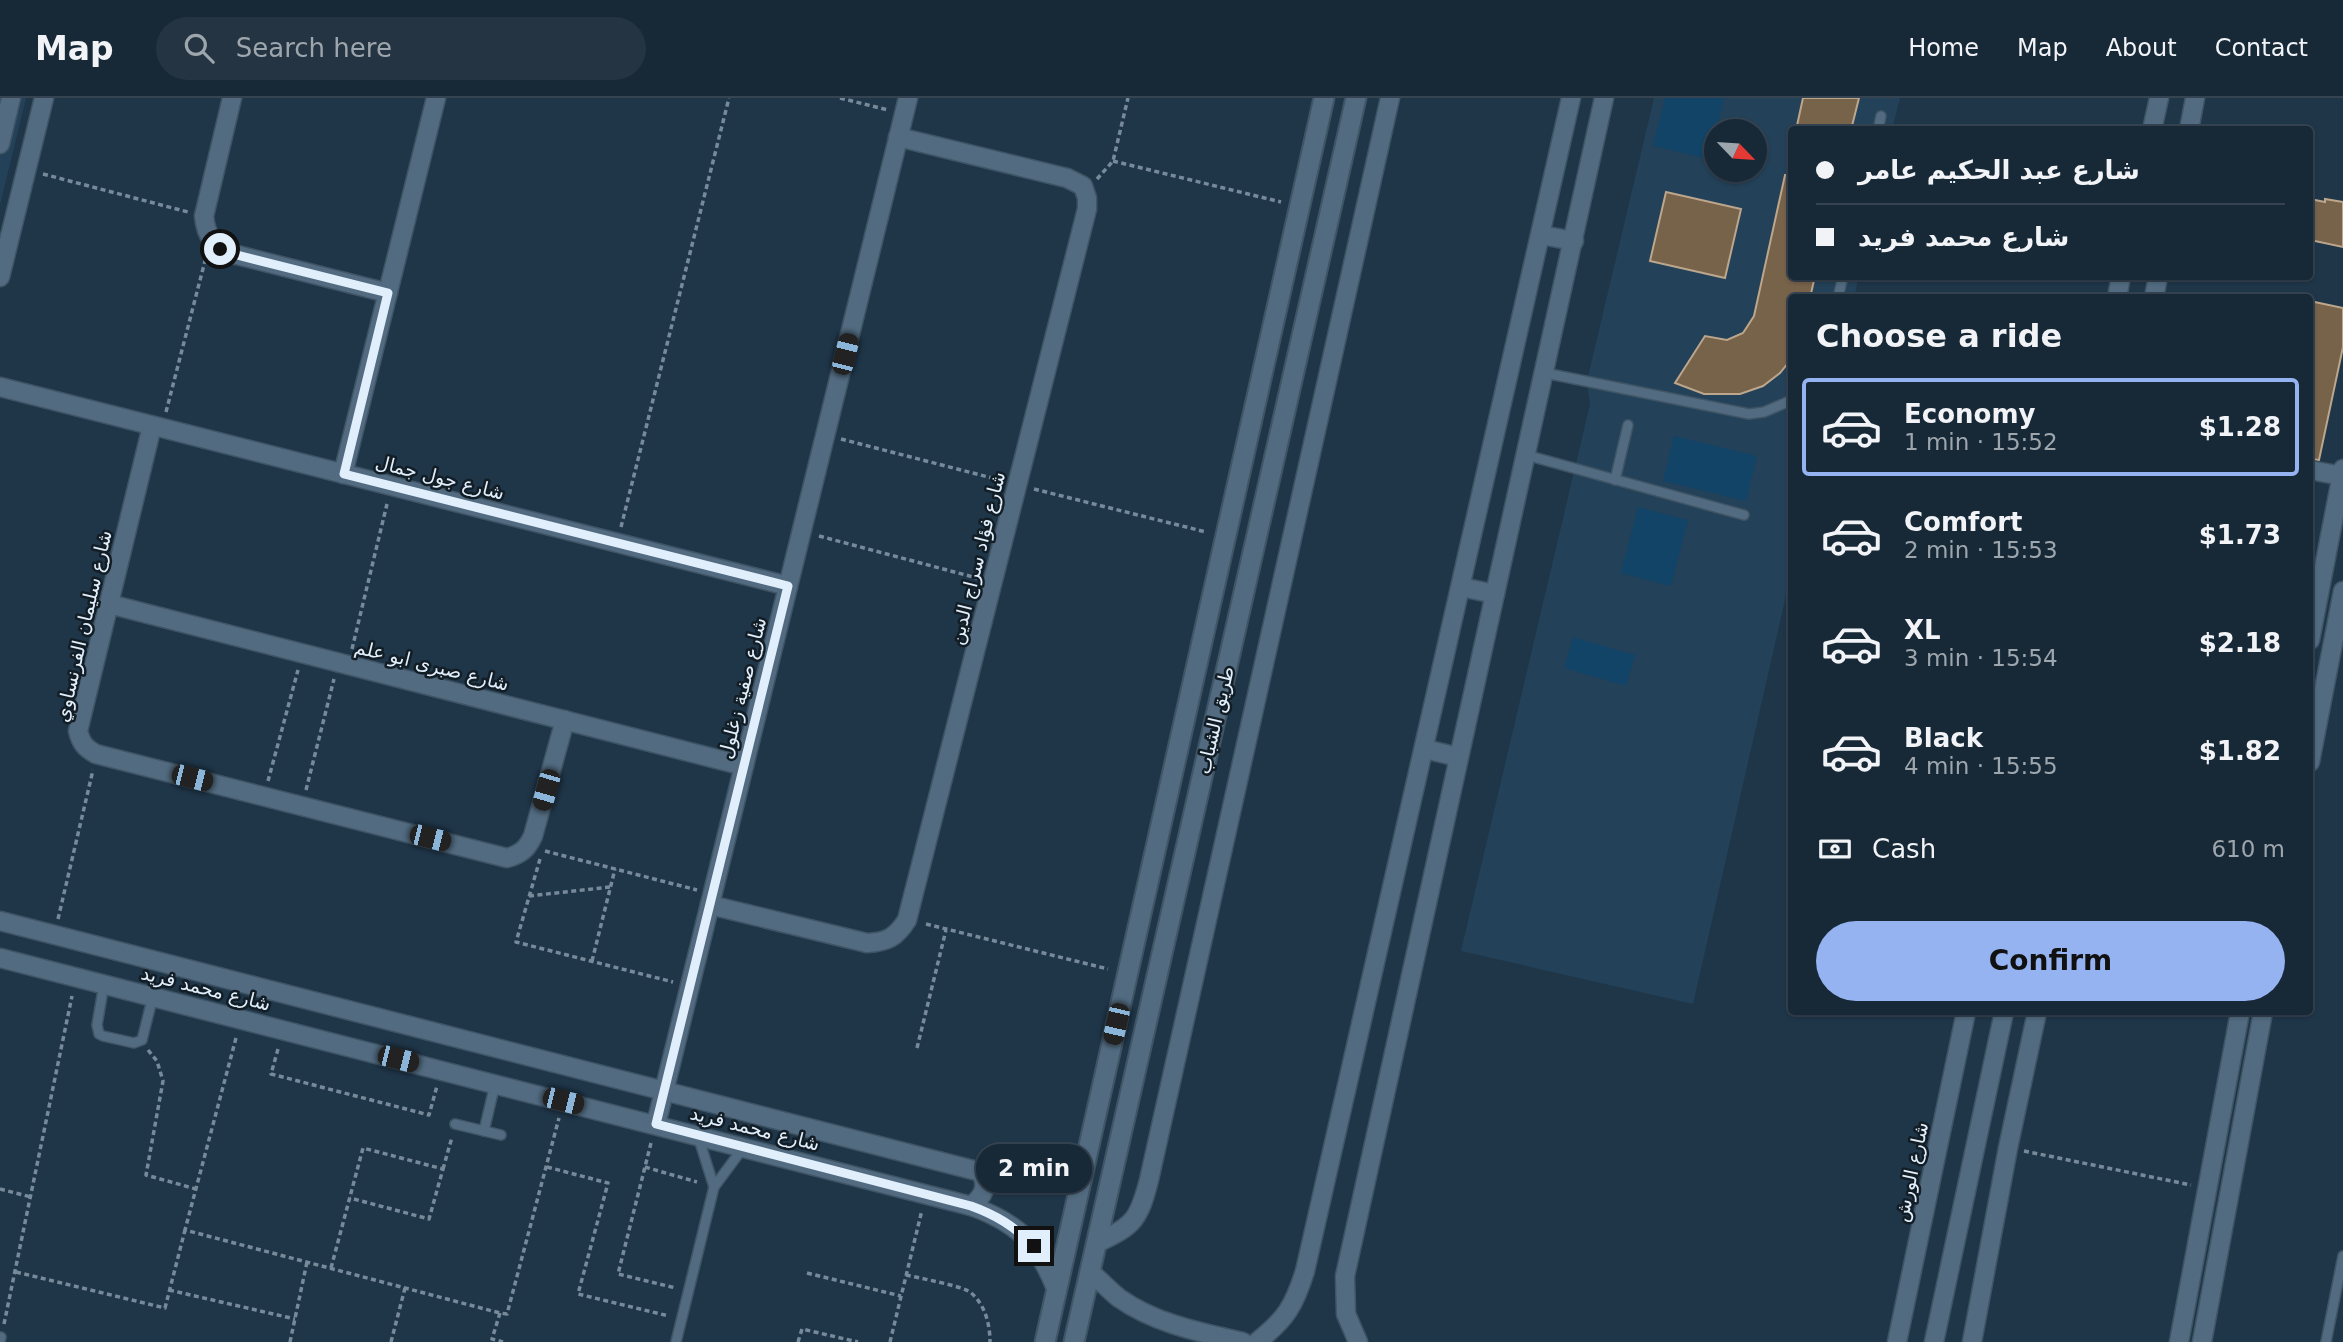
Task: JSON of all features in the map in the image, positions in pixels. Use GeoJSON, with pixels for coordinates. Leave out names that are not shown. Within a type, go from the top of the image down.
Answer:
{"type":"FeatureCollection","features":[{"type":"Feature","properties":{"kind":"street"},"geometry":{"type":"LineString","coordinates":[[0,144],[11,98]]}},
{"type":"Feature","properties":{"kind":"street"},"geometry":{"type":"LineString","coordinates":[[0,277],[44,98]]}},
{"type":"Feature","properties":{"kind":"street"},"geometry":{"type":"LineString","coordinates":[[232,98],[204,216],[210,239],[220,249],[233,254],[388,293]]}},
{"type":"Feature","properties":{"kind":"street"},"geometry":{"type":"LineString","coordinates":[[344,474],[436,98]]}},
{"type":"Feature","properties":{"kind":"street","name":"طريق الشباب"},"geometry":{"type":"LineString","coordinates":[[1045,1342],[1324,98]]}},
{"type":"Feature","properties":{"kind":"street","name":"طريق الشباب"},"geometry":{"type":"LineString","coordinates":[[1074,1342],[1356,98]]}},
{"type":"Feature","properties":{"kind":"street"},"geometry":{"type":"LineString","coordinates":[[1097,1242],[1123,1231],[1142,1208],[1390,98]]}},
{"type":"Feature","properties":{"kind":"street"},"geometry":{"type":"LineString","coordinates":[[1257,1342],[1278,1325],[1296,1300],[1305,1270],[1571,98]]}},
{"type":"Feature","properties":{"kind":"street"},"geometry":{"type":"LineString","coordinates":[[1358,1342],[1346,1314],[1345,1276],[1604,98]]}},
{"type":"Feature","properties":{"kind":"street"},"geometry":{"type":"LineString","coordinates":[[2153,126],[2159,98]]}},
{"type":"Feature","properties":{"kind":"street"},"geometry":{"type":"LineString","coordinates":[[2190,126],[2195,98]]}},
{"type":"Feature","properties":{"kind":"street","name":"شارع صفية زغلول"},"geometry":{"type":"LineString","coordinates":[[656,1124],[898,137],[903,103]]}},
{"type":"Feature","properties":{"kind":"street"},"geometry":{"type":"LineString","coordinates":[[898,137],[1067,178],[1083,187]]}},
{"type":"Feature","properties":{"kind":"street","name":"شارع فؤاد سراج الدين"},"geometry":{"type":"LineString","coordinates":[[907,920],[1087,209],[1083,187]]}},
{"type":"Feature","properties":{"kind":"street"},"geometry":{"type":"LineString","coordinates":[[1541,234],[1574,242]]}},
{"type":"Feature","properties":{"kind":"street","name":"شارع جول جمال"},"geometry":{"type":"LineString","coordinates":[[0,387],[788,586]]}},
{"type":"Feature","properties":{"kind":"street","name":"شارع سليمان الفرنساوي"},"geometry":{"type":"LineString","coordinates":[[96,754],[87,749],[78,731],[157,427]]}},
{"type":"Feature","properties":{"kind":"street"},"geometry":{"type":"LineString","coordinates":[[2313,470],[2342,472],[2313,624]]}},
{"type":"Feature","properties":{"kind":"street"},"geometry":{"type":"LineString","coordinates":[[1461,587],[1495,594]]}},
{"type":"Feature","properties":{"kind":"street"},"geometry":{"type":"LineString","coordinates":[[2313,746],[2343,591]]}},
{"type":"Feature","properties":{"kind":"street","name":"شارع صبرى ابو علم"},"geometry":{"type":"LineString","coordinates":[[109,604],[744,766]]}},
{"type":"Feature","properties":{"kind":"street"},"geometry":{"type":"LineString","coordinates":[[96,754],[507,858],[535,849],[565,720]]}},
{"type":"Feature","properties":{"kind":"street"},"geometry":{"type":"LineString","coordinates":[[1425,749],[1458,757]]}},
{"type":"Feature","properties":{"kind":"street"},"geometry":{"type":"LineString","coordinates":[[711,899],[867,943],[884,942],[898,934],[907,920]]}},
{"type":"Feature","properties":{"kind":"street","name":"شارع محمد فريد"},"geometry":{"type":"LineString","coordinates":[[0,921],[981,1172],[1026,1176],[1048,1171],[1088,1150]]}},
{"type":"Feature","properties":{"kind":"street","name":"شارع محمد فريد"},"geometry":{"type":"LineString","coordinates":[[0,958],[971,1206],[995,1215],[1016,1228],[1034,1246],[1047,1267],[1056,1291]]}},
{"type":"Feature","properties":{"kind":"street","name":"شارع الورش"},"geometry":{"type":"LineString","coordinates":[[1897,1342],[1965,1015]]}},
{"type":"Feature","properties":{"kind":"street"},"geometry":{"type":"LineString","coordinates":[[1934,1342],[2003,1015]]}},
{"type":"Feature","properties":{"kind":"street"},"geometry":{"type":"LineString","coordinates":[[1972,1342],[2008,1148],[2036,1015]]}},
{"type":"Feature","properties":{"kind":"street"},"geometry":{"type":"LineString","coordinates":[[2179,1342],[2238,1015]]}},
{"type":"Feature","properties":{"kind":"street"},"geometry":{"type":"LineString","coordinates":[[2202,1342],[2262,1015]]}},
{"type":"Feature","properties":{"kind":"street"},"geometry":{"type":"LineString","coordinates":[[971,1206],[985,1191],[981,1172]]}},
{"type":"Feature","properties":{"kind":"street"},"geometry":{"type":"LineString","coordinates":[[1090,1272],[1118,1297],[1150,1317],[1185,1329],[1242,1342]]}},
{"type":"Feature","properties":{"kind":"lane"},"geometry":{"type":"LineString","coordinates":[[1879,126],[1881,116]]}},
{"type":"Feature","properties":{"kind":"lane"},"geometry":{"type":"LineString","coordinates":[[1545,373],[1749,414],[1764,412],[1788,402]]}},
{"type":"Feature","properties":{"kind":"lane"},"geometry":{"type":"LineString","coordinates":[[1615,480],[1628,425]]}},
{"type":"Feature","properties":{"kind":"lane"},"geometry":{"type":"LineString","coordinates":[[1526,455],[1744,515]]}},
{"type":"Feature","properties":{"kind":"lane"},"geometry":{"type":"LineString","coordinates":[[104,984],[96,1025],[99,1034],[138,1043],[145,1036],[153,996]]}},
{"type":"Feature","properties":{"kind":"lane"},"geometry":{"type":"LineString","coordinates":[[484,1131],[495,1084]]}},
{"type":"Feature","properties":{"kind":"lane"},"geometry":{"type":"LineString","coordinates":[[455,1124],[501,1135]]}},
{"type":"Feature","properties":{"kind":"lane"},"geometry":{"type":"LineString","coordinates":[[697,1135],[714,1187]]}},
{"type":"Feature","properties":{"kind":"lane"},"geometry":{"type":"LineString","coordinates":[[676,1342],[714,1187],[743,1147]]}},
{"type":"Feature","properties":{"kind":"lane"},"geometry":{"type":"LineString","coordinates":[[2326,1342],[2343,1256]]}},
{"type":"Feature","properties":{"kind":"lane"},"geometry":{"type":"LineString","coordinates":[[2332,1312],[2343,1313]]}},
{"type":"Feature","properties":{"kind":"path"},"geometry":{"type":"LineString","coordinates":[[617,543],[729,98]]}},
{"type":"Feature","properties":{"kind":"path"},"geometry":{"type":"LineString","coordinates":[[840,98],[903,103]]}},
{"type":"Feature","properties":{"kind":"path"},"geometry":{"type":"LineString","coordinates":[[1083,187],[1095,181],[1112,161],[1128,98]]}},
{"type":"Feature","properties":{"kind":"path"},"geometry":{"type":"LineString","coordinates":[[1112,161],[1300,207]]}},
{"type":"Feature","properties":{"kind":"path"},"geometry":{"type":"LineString","coordinates":[[27,170],[204,216]]}},
{"type":"Feature","properties":{"kind":"path"},"geometry":{"type":"LineString","coordinates":[[157,427],[210,239]]}},
{"type":"Feature","properties":{"kind":"path"},"geometry":{"type":"LineString","coordinates":[[302,806],[344,664],[391,486]]}},
{"type":"Feature","properties":{"kind":"path"},"geometry":{"type":"LineString","coordinates":[[801,531],[993,582]]}},
{"type":"Feature","properties":{"kind":"path"},"geometry":{"type":"LineString","coordinates":[[264,796],[302,653]]}},
{"type":"Feature","properties":{"kind":"path"},"geometry":{"type":"LineString","coordinates":[[54,935],[96,754]]}},
{"type":"Feature","properties":{"kind":"path"},"geometry":{"type":"LineString","coordinates":[[690,986],[516,942],[529,896],[535,849],[615,869],[711,899]]}},
{"type":"Feature","properties":{"kind":"path"},"geometry":{"type":"LineString","coordinates":[[592,961],[615,869]]}},
{"type":"Feature","properties":{"kind":"path"},"geometry":{"type":"LineString","coordinates":[[529,896],[611,887]]}},
{"type":"Feature","properties":{"kind":"path"},"geometry":{"type":"LineString","coordinates":[[907,920],[1127,974]]}},
{"type":"Feature","properties":{"kind":"path"},"geometry":{"type":"LineString","coordinates":[[917,1048],[946,930]]}},
{"type":"Feature","properties":{"kind":"path"},"geometry":{"type":"LineString","coordinates":[[1,1339],[76,977]]}},
{"type":"Feature","properties":{"kind":"path"},"geometry":{"type":"LineString","coordinates":[[16,1272],[165,1308],[241,1019]]}},
{"type":"Feature","properties":{"kind":"path"},"geometry":{"type":"LineString","coordinates":[[283,1030],[271,1074],[429,1115],[441,1070]]}},
{"type":"Feature","properties":{"kind":"path"},"geometry":{"type":"LineString","coordinates":[[138,1043],[152,1053],[163,1081],[145,1175],[196,1189]]}},
{"type":"Feature","properties":{"kind":"path"},"geometry":{"type":"LineString","coordinates":[[186,1230],[507,1314],[563,1101]]}},
{"type":"Feature","properties":{"kind":"path"},"geometry":{"type":"LineString","coordinates":[[350,1198],[429,1219],[455,1124]]}},
{"type":"Feature","properties":{"kind":"path"},"geometry":{"type":"LineString","coordinates":[[656,1124],[618,1274],[689,1291]]}},
{"type":"Feature","properties":{"kind":"path"},"geometry":{"type":"LineString","coordinates":[[331,1268],[363,1148],[443,1169]]}},
{"type":"Feature","properties":{"kind":"path"},"geometry":{"type":"LineString","coordinates":[[2008,1148],[2207,1188]]}},
{"type":"Feature","properties":{"kind":"path"},"geometry":{"type":"LineString","coordinates":[[546,1167],[608,1183],[578,1294],[682,1319]]}},
{"type":"Feature","properties":{"kind":"path"},"geometry":{"type":"LineString","coordinates":[[645,1167],[714,1187]]}},
{"type":"Feature","properties":{"kind":"path"},"geometry":{"type":"LineString","coordinates":[[0,1189],[31,1197]]}},
{"type":"Feature","properties":{"kind":"path"},"geometry":{"type":"LineString","coordinates":[[890,1342],[926,1194]]}},
{"type":"Feature","properties":{"kind":"path"},"geometry":{"type":"LineString","coordinates":[[290,1342],[307,1262]]}},
{"type":"Feature","properties":{"kind":"path"},"geometry":{"type":"LineString","coordinates":[[807,1273],[901,1296]]}},
{"type":"Feature","properties":{"kind":"path"},"geometry":{"type":"LineString","coordinates":[[906,1275],[969,1291],[983,1308],[990,1329],[990,1342]]}},
{"type":"Feature","properties":{"kind":"path"},"geometry":{"type":"LineString","coordinates":[[391,1342],[405,1287]]}},
{"type":"Feature","properties":{"kind":"path"},"geometry":{"type":"LineString","coordinates":[[169,1290],[295,1319]]}},
{"type":"Feature","properties":{"kind":"path"},"geometry":{"type":"LineString","coordinates":[[500,1312],[492,1339],[500,1342]]}},
{"type":"Feature","properties":{"kind":"path"},"geometry":{"type":"LineString","coordinates":[[798,1342],[802,1329],[858,1342]]}},
{"type":"Feature","properties":{"kind":"shaded area"},"geometry":{"type":"Polygon","coordinates":[[[0,98],[26,98],[0,205],[0,98]]]}},
{"type":"Feature","properties":{"kind":"shaded area"},"geometry":{"type":"Polygon","coordinates":[[[1654,98],[1900,98],[1893,126],[1788,126],[1788,280],[1858,280],[1855,294],[1788,294],[1788,587],[1693,1004],[1461,951],[1590,404],[1587,381],[1654,98]]]}},
{"type":"Feature","properties":{"kind":"shaded area"},"geometry":{"type":"Polygon","coordinates":[[[1665,98],[1724,98],[1719,119],[1704,119],[1704,158],[1653,146],[1665,98]]]}},
{"type":"Feature","properties":{"kind":"shaded area"},"geometry":{"type":"Polygon","coordinates":[[[1674,436],[1757,456],[1746,501],[1663,481],[1674,436]]]}},
{"type":"Feature","properties":{"kind":"shaded area"},"geometry":{"type":"Polygon","coordinates":[[[1638,507],[1688,520],[1671,586],[1621,573],[1638,507]]]}},
{"type":"Feature","properties":{"kind":"shaded area"},"geometry":{"type":"Polygon","coordinates":[[[1573,637],[1635,655],[1626,686],[1564,668],[1573,637]]]}},
{"type":"Feature","properties":{"kind":"building"},"geometry":{"type":"Polygon","coordinates":[[[1803,98],[1859,98],[1852,126],[1797,126],[1803,98]]]}},
{"type":"Feature","properties":{"kind":"building"},"geometry":{"type":"Polygon","coordinates":[[[1785,175],[1788,175],[1788,280],[1814,280],[1811,294],[1788,294],[1788,363],[1763,386],[1740,394],[1704,394],[1675,383],[1705,336],[1727,340],[1743,333],[1754,316],[1785,175]]]}},
{"type":"Feature","properties":{"kind":"building"},"geometry":{"type":"Polygon","coordinates":[[[1666,192],[1741,209],[1725,278],[1650,261],[1666,192]]]}},
{"type":"Feature","properties":{"kind":"building"},"geometry":{"type":"Polygon","coordinates":[[[2313,200],[2343,202],[2343,247],[2313,241],[2313,200]]]}},
{"type":"Feature","properties":{"kind":"building"},"geometry":{"type":"Polygon","coordinates":[[[2313,302],[2343,308],[2343,347],[2319,460],[2313,459],[2313,302]]]}},
{"type":"Feature","properties":{"kind":"route"},"geometry":{"type":"LineString","coordinates":[[220,249],[388,293],[344,474],[788,586],[656,1124],[971,1206],[995,1215],[1016,1228],[1034,1246]]}}]}
